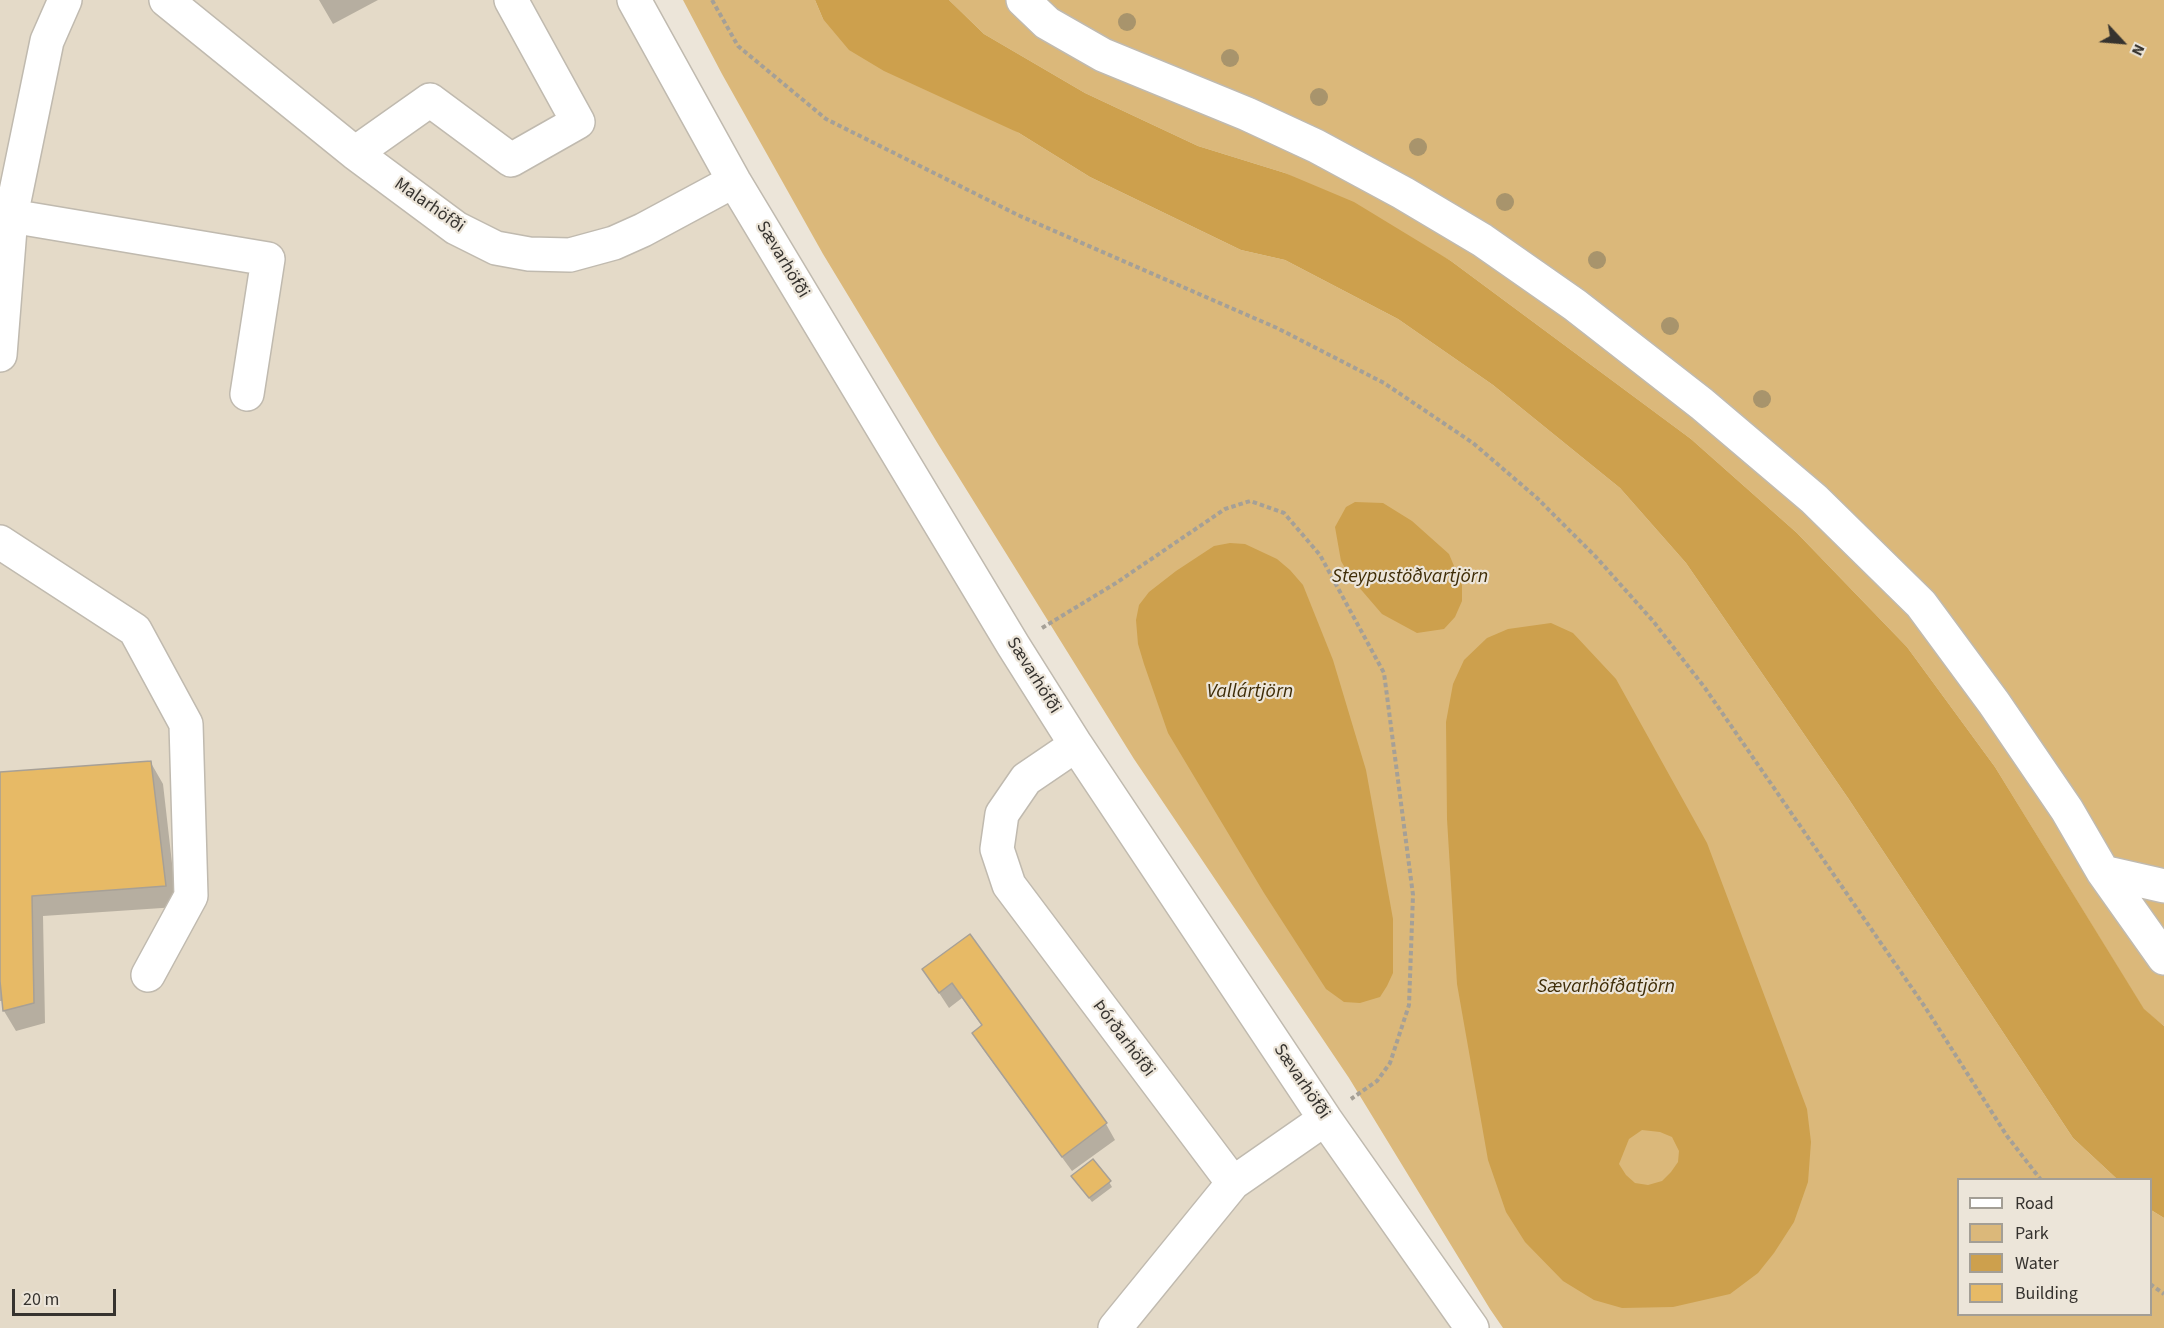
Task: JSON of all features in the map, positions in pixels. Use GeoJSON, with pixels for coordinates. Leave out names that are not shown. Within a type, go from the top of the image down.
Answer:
{"type":"FeatureCollection","features":[{"type":"Feature","properties":{"kind":"street"},"geometry":{"type":"LineString","coordinates":[[0,355],[11,216],[47,41],[65,0]]}},
{"type":"Feature","properties":{"kind":"street","name":"Malarhöfði"},"geometry":{"type":"LineString","coordinates":[[166,0],[354,153],[456,228],[496,248],[529,254],[570,255],[614,243],[734,181]]}},
{"type":"Feature","properties":{"kind":"street"},"geometry":{"type":"LineString","coordinates":[[354,153],[430,100],[511,160],[578,122],[511,0]]}},
{"type":"Feature","properties":{"kind":"street","name":"Sævarhöfði"},"geometry":{"type":"LineString","coordinates":[[634,0],[734,181],[1013,645],[1076,745],[1325,1119],[1472,1328]]}},
{"type":"Feature","properties":{"kind":"street"},"geometry":{"type":"LineString","coordinates":[[1023,0],[1047,23],[1104,55],[1247,114],[1316,146],[1432,210],[1482,240],[1575,305],[1702,404],[1814,499],[1921,604],[2014,732],[2067,810],[2103,872],[2164,958]]}},
{"type":"Feature","properties":{"kind":"street"},"geometry":{"type":"LineString","coordinates":[[11,216],[268,260],[247,393]]}},
{"type":"Feature","properties":{"kind":"street"},"geometry":{"type":"LineString","coordinates":[[0,543],[135,630],[186,724],[191,896],[148,975]]}},
{"type":"Feature","properties":{"kind":"street","name":"Þórðarhöfði"},"geometry":{"type":"LineString","coordinates":[[1076,745],[1026,779],[1002,814],[997,849],[1009,885],[1233,1183]]}},
{"type":"Feature","properties":{"kind":"street"},"geometry":{"type":"LineString","coordinates":[[2103,872],[2164,886]]}},
{"type":"Feature","properties":{"kind":"street"},"geometry":{"type":"LineString","coordinates":[[1115,1328],[1233,1183],[1325,1119]]}},
{"type":"Feature","properties":{"kind":"path"},"geometry":{"type":"LineString","coordinates":[[712,0],[738,46],[826,119],[1020,216],[1277,328],[1384,383],[1473,443],[1537,498],[1596,557],[1653,621],[1705,688],[1924,1007],[2007,1136],[2040,1178]]}},
{"type":"Feature","properties":{"kind":"path"},"geometry":{"type":"LineString","coordinates":[[1013,645],[1070,613],[1225,509],[1250,501],[1284,513],[1320,555],[1384,673],[1413,895],[1409,1005],[1390,1063],[1377,1081],[1325,1119]]}},
{"type":"Feature","properties":{"kind":"path"},"geometry":{"type":"LineString","coordinates":[[2152,1285],[2164,1294]]}},
{"type":"Feature","properties":{"kind":"shaded area"},"geometry":{"type":"Polygon","coordinates":[[[0,0],[619,0],[1464,1328],[0,1328],[0,0]]]}},
{"type":"Feature","properties":{"kind":"green space"},"geometry":{"type":"Polygon","coordinates":[[[683,0],[815,0],[823,19],[1090,177],[1241,250],[1285,260],[1398,319],[1493,385],[1620,488],[1686,563],[1848,798],[2073,1138],[2116,1178],[1957,1178],[1957,1316],[2152,1316],[2152,1211],[2164,1218],[2164,1328],[1503,1328],[1349,1078],[1134,759],[823,254],[683,0]]]}},
{"type":"Feature","properties":{"kind":"green space"},"geometry":{"type":"Polygon","coordinates":[[[949,0],[2164,0],[2164,1026],[2144,1010],[1995,767],[1907,647],[1797,533],[1691,439],[1451,261],[1285,173],[1198,146],[1085,93],[984,34],[949,0]]]}},
{"type":"Feature","properties":{"kind":"water"},"geometry":{"type":"Polygon","coordinates":[[[815,0],[949,0],[984,34],[1085,93],[1198,146],[1285,173],[1354,202],[1451,261],[1691,439],[1797,533],[1907,647],[1995,767],[2144,1009],[2164,1026],[2164,1218],[2152,1211],[2152,1178],[2116,1178],[2073,1138],[1848,798],[1686,563],[1620,488],[1493,385],[1398,319],[1285,260],[1241,250],[1090,177],[1019,133],[884,71],[849,50],[823,19],[815,0]]]}},
{"type":"Feature","properties":{"kind":"water","name":"Steypustöðvartjörn"},"geometry":{"type":"Polygon","coordinates":[[[1355,502],[1383,503],[1412,521],[1449,554],[1462,585],[1462,601],[1455,617],[1444,629],[1417,633],[1382,614],[1351,578],[1341,561],[1335,527],[1346,507],[1355,502]]]}},
{"type":"Feature","properties":{"kind":"water","name":"Vallártjörn"},"geometry":{"type":"Polygon","coordinates":[[[1230,543],[1245,544],[1277,559],[1290,570],[1303,585],[1333,660],[1366,770],[1393,919],[1393,973],[1380,997],[1360,1003],[1344,1002],[1326,989],[1264,893],[1168,733],[1144,664],[1138,644],[1136,620],[1139,605],[1149,592],[1176,571],[1214,546],[1230,543]]]}},
{"type":"Feature","properties":{"kind":"water","name":"Sævarhöfðatjörn"},"geometry":{"type":"Polygon","coordinates":[[[1551,623],[1573,633],[1616,679],[1707,843],[1807,1109],[1811,1142],[1808,1182],[1794,1222],[1758,1273],[1730,1294],[1673,1307],[1622,1308],[1594,1300],[1563,1281],[1525,1242],[1506,1212],[1488,1160],[1457,984],[1447,819],[1446,722],[1453,684],[1464,660],[1487,638],[1508,629],[1551,623]],[[1642,1130],[1629,1139],[1619,1164],[1635,1183],[1648,1185],[1662,1181],[1678,1162],[1679,1151],[1672,1137],[1660,1132],[1642,1130]]]}},
{"type":"Feature","properties":{"kind":"building"},"geometry":{"type":"Polygon","coordinates":[[[151,761],[166,886],[32,896],[34,1003],[3,1011],[0,981],[0,772],[151,761]]]}},
{"type":"Feature","properties":{"kind":"building"},"geometry":{"type":"Polygon","coordinates":[[[970,934],[1107,1123],[1062,1157],[972,1033],[982,1025],[952,983],[939,993],[922,969],[970,934]]]}},
{"type":"Feature","properties":{"kind":"building"},"geometry":{"type":"Polygon","coordinates":[[[1093,1159],[1111,1181],[1089,1198],[1071,1176],[1093,1159]]]}}]}
